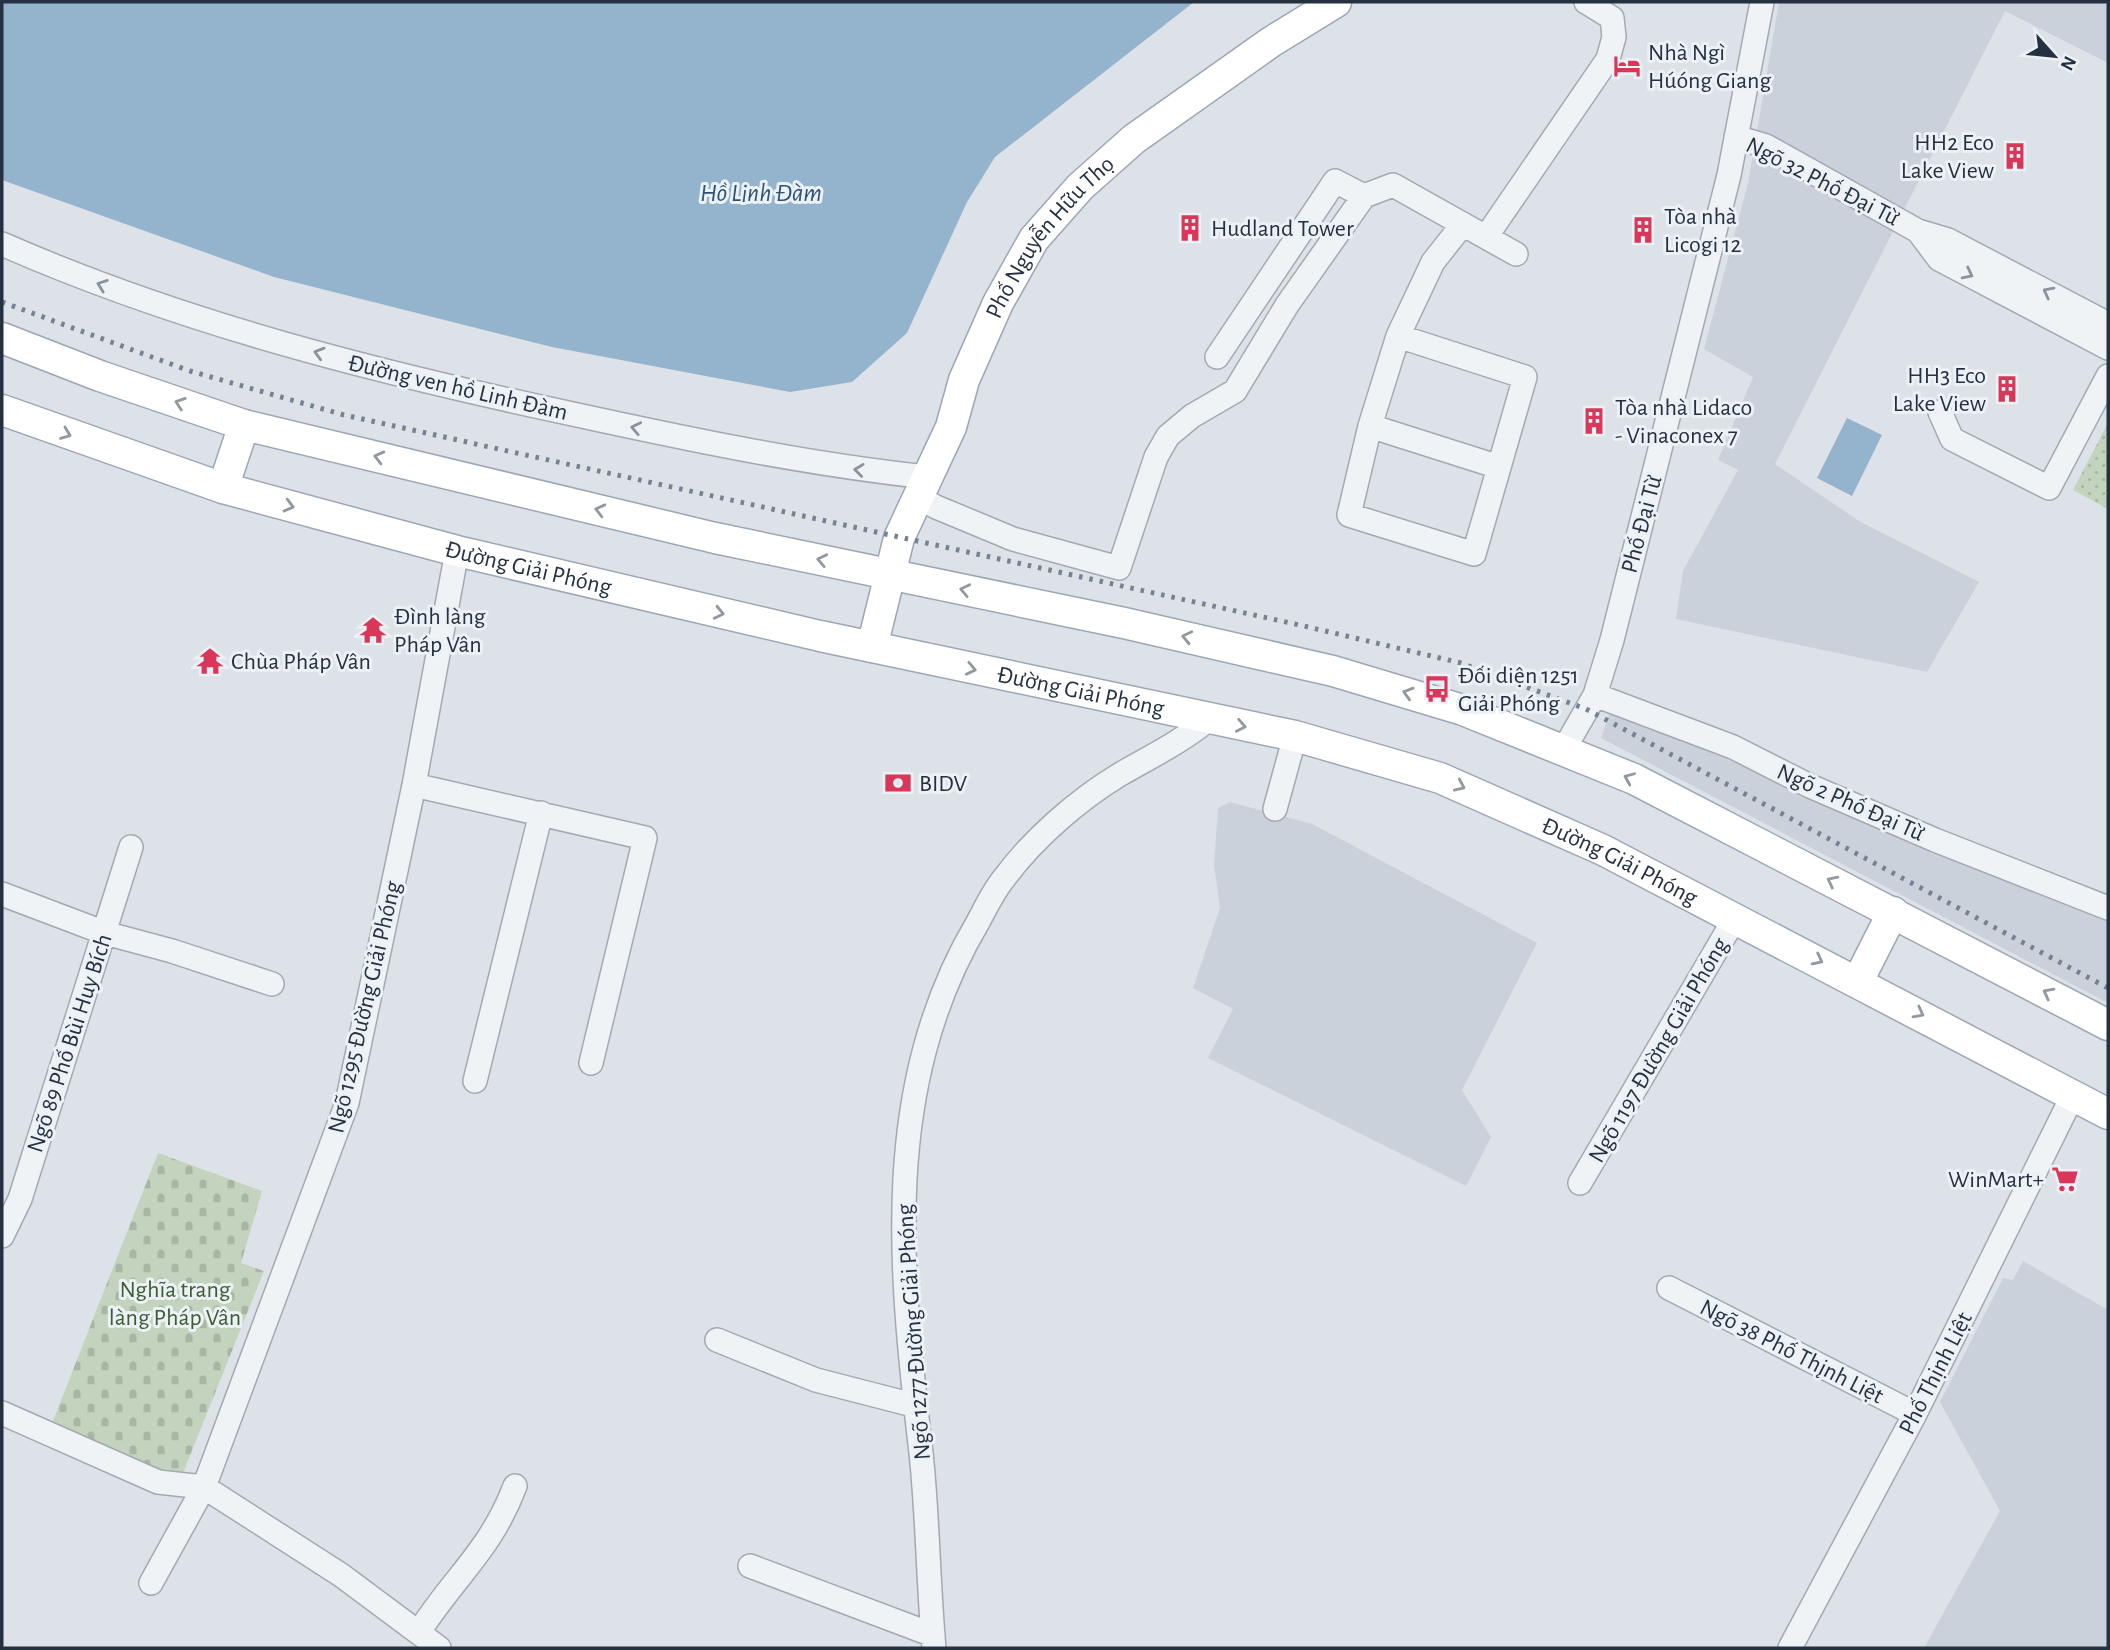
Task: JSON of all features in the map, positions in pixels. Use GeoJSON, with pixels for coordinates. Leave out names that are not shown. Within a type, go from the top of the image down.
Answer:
{"type":"FeatureCollection","features":[{"type":"Feature","properties":{"kind":"main road","name":"Phố Nguyễn Hữu Thọ"},"geometry":{"type":"LineString","coordinates":[[872,647],[899,538],[951,427],[964,380],[998,303],[1034,239],[1080,187],[1134,139],[1271,42],[1336,2]]}},
{"type":"Feature","properties":{"kind":"main road"},"geometry":{"type":"LineString","coordinates":[[2,338],[100,376],[244,425],[715,538],[889,573],[1333,671],[1463,710],[1634,779],[2108,1025]]}},
{"type":"Feature","properties":{"kind":"main road","name":"Đường Giải Phóng"},"geometry":{"type":"LineString","coordinates":[[2,410],[223,488],[457,551],[872,647],[1295,736],[1440,778],[1603,850],[2108,1114]]}},
{"type":"Feature","properties":{"kind":"main road"},"geometry":{"type":"LineString","coordinates":[[223,488],[244,425]]}},
{"type":"Feature","properties":{"kind":"main road"},"geometry":{"type":"LineString","coordinates":[[1858,981],[1893,912]]}},
{"type":"Feature","properties":{"kind":"street"},"geometry":{"type":"LineString","coordinates":[[1486,237],[1608,58],[1614,37],[1612,18],[1586,2]]}},
{"type":"Feature","properties":{"kind":"street","name":"Phố Đại Từ"},"geometry":{"type":"LineString","coordinates":[[1563,751],[1595,695],[1687,350],[1737,137],[1762,2]]}},
{"type":"Feature","properties":{"kind":"street","name":"Ngõ 32 Phố Đại Từ"},"geometry":{"type":"LineString","coordinates":[[1737,137],[1766,146],[1913,228]]}},
{"type":"Feature","properties":{"kind":"street"},"geometry":{"type":"LineString","coordinates":[[1217,357],[1335,181],[1364,196]]}},
{"type":"Feature","properties":{"kind":"street"},"geometry":{"type":"LineString","coordinates":[[924,483],[927,502],[936,507],[1013,538],[1119,568],[1156,457],[1168,436],[1192,416],[1235,391],[1287,305],[1364,196],[1392,185],[1516,254]]}},
{"type":"Feature","properties":{"kind":"street"},"geometry":{"type":"LineString","coordinates":[[1398,336],[1525,377],[1474,554],[1349,515],[1370,426],[1398,336],[1433,262],[1463,225]]}},
{"type":"Feature","properties":{"kind":"street"},"geometry":{"type":"LineString","coordinates":[[1913,228],[1948,240],[2108,324]]}},
{"type":"Feature","properties":{"kind":"street"},"geometry":{"type":"LineString","coordinates":[[1913,228],[1938,259],[2108,348]]}},
{"type":"Feature","properties":{"kind":"street","name":"Đường ven hồ Linh Đàm"},"geometry":{"type":"LineString","coordinates":[[2,244],[150,302],[421,382],[644,430],[924,483]]}},
{"type":"Feature","properties":{"kind":"street"},"geometry":{"type":"LineString","coordinates":[[1940,412],[1952,439],[2049,488],[2108,376]]}},
{"type":"Feature","properties":{"kind":"street"},"geometry":{"type":"LineString","coordinates":[[1370,426],[1499,467]]}},
{"type":"Feature","properties":{"kind":"street","name":"Ngõ 1295 Đường Giải Phóng"},"geometry":{"type":"LineString","coordinates":[[151,1583],[204,1487],[347,1103],[414,785],[457,551]]}},
{"type":"Feature","properties":{"kind":"street","name":"Ngõ 2 Phố Đại Từ"},"geometry":{"type":"LineString","coordinates":[[1595,695],[1733,747],[1810,786],[2108,908]]}},
{"type":"Feature","properties":{"kind":"street","name":"Ngõ 1277 Đường Giải Phóng"},"geometry":{"type":"LineString","coordinates":[[934,1642],[929,1539],[913,1405],[904,1266],[904,1154],[926,1039],[947,980],[965,942],[1005,876],[1043,836],[1117,776],[1190,734],[1209,719]]}},
{"type":"Feature","properties":{"kind":"street"},"geometry":{"type":"LineString","coordinates":[[1275,809],[1295,736]]}},
{"type":"Feature","properties":{"kind":"street"},"geometry":{"type":"LineString","coordinates":[[414,785],[645,838],[591,1063]]}},
{"type":"Feature","properties":{"kind":"street"},"geometry":{"type":"LineString","coordinates":[[475,1081],[541,813]]}},
{"type":"Feature","properties":{"kind":"street","name":"Ngõ 89 Phố Bùi Huy Bích"},"geometry":{"type":"LineString","coordinates":[[2,1236],[11,1195],[105,933],[131,846]]}},
{"type":"Feature","properties":{"kind":"street"},"geometry":{"type":"LineString","coordinates":[[2,894],[105,933],[172,951],[272,984]]}},
{"type":"Feature","properties":{"kind":"street","name":"Ngõ 1197 Đường Giải Phóng"},"geometry":{"type":"LineString","coordinates":[[1580,1184],[1735,918]]}},
{"type":"Feature","properties":{"kind":"street","name":"Phố Thịnh Liệt"},"geometry":{"type":"LineString","coordinates":[[1790,1648],[1915,1414],[2073,1095]]}},
{"type":"Feature","properties":{"kind":"street","name":"Ngõ 38 Phố Thįnh Liệt"},"geometry":{"type":"LineString","coordinates":[[1670,1288],[1915,1414]]}},
{"type":"Feature","properties":{"kind":"street"},"geometry":{"type":"LineString","coordinates":[[716,1340],[816,1380],[913,1405]]}},
{"type":"Feature","properties":{"kind":"street"},"geometry":{"type":"LineString","coordinates":[[2,1413],[158,1482],[204,1487],[341,1575],[439,1648]]}},
{"type":"Feature","properties":{"kind":"street"},"geometry":{"type":"LineString","coordinates":[[419,1632],[435,1608],[489,1542],[515,1486]]}},
{"type":"Feature","properties":{"kind":"street"},"geometry":{"type":"LineString","coordinates":[[750,1566],[934,1642]]}},
{"type":"Feature","properties":{"kind":"shaded area"},"geometry":{"type":"Polygon","coordinates":[[[1779,2],[2108,2],[2108,63],[2005,11],[1775,464],[1859,521],[1979,582],[1927,672],[1676,619],[1683,571],[1738,470],[1718,460],[1753,377],[1704,349],[1748,183],[1779,2]]]}},
{"type":"Feature","properties":{"kind":"shaded area"},"geometry":{"type":"Polygon","coordinates":[[[1612,705],[1824,804],[2108,916],[2108,1003],[1601,738],[1612,705]]]}},
{"type":"Feature","properties":{"kind":"shaded area"},"geometry":{"type":"Polygon","coordinates":[[[1230,802],[1312,824],[1537,943],[1462,1090],[1491,1137],[1466,1186],[1208,1058],[1233,1009],[1193,988],[1220,908],[1214,865],[1218,808],[1230,802]]]}},
{"type":"Feature","properties":{"kind":"shaded area"},"geometry":{"type":"Polygon","coordinates":[[[2023,1261],[2108,1310],[2108,1648],[1924,1648],[2000,1511],[1940,1402],[2003,1278],[2013,1280],[2023,1261]]]}},
{"type":"Feature","properties":{"kind":"green space"},"geometry":{"type":"Polygon","coordinates":[[[2108,423],[2108,509],[2073,490],[2108,423]]]}},
{"type":"Feature","properties":{"kind":"green space","name":"Nghĩa trang làng Pháp Vân"},"geometry":{"type":"Polygon","coordinates":[[[158,1153],[262,1191],[241,1263],[264,1271],[181,1478],[159,1472],[51,1426],[158,1153]]]}},
{"type":"Feature","properties":{"kind":"water","name":"Hồ Linh Đàm"},"geometry":{"type":"Polygon","coordinates":[[[2,2],[1194,2],[995,157],[967,202],[907,333],[852,382],[790,392],[552,347],[274,277],[2,180],[2,2]]]}},
{"type":"Feature","properties":{"kind":"water"},"geometry":{"type":"Polygon","coordinates":[[[1847,418],[1882,435],[1852,496],[1817,478],[1847,418]]]}},
{"type":"Feature","properties":{"kind":"railway"},"geometry":{"type":"LineString","coordinates":[[2,302],[190,371],[344,415],[1461,663],[1586,709],[2108,988]]}},
{"type":"Feature","properties":{"kind":"place","name":"Nhà Ngì Húóng Giang"},"geometry":{"type":"Point","coordinates":[1627,66]}},
{"type":"Feature","properties":{"kind":"place","name":"HH2 Eco Lake View"},"geometry":{"type":"Point","coordinates":[2015,156]}},
{"type":"Feature","properties":{"kind":"place","name":"Hudland Tower"},"geometry":{"type":"Point","coordinates":[1190,228]}},
{"type":"Feature","properties":{"kind":"place","name":"Tòa nhà Licogi 12"},"geometry":{"type":"Point","coordinates":[1643,230]}},
{"type":"Feature","properties":{"kind":"place","name":"HH3 Eco Lake View"},"geometry":{"type":"Point","coordinates":[2007,389]}},
{"type":"Feature","properties":{"kind":"place","name":"Tòa nhà Lidaco - Vinaconex 7"},"geometry":{"type":"Point","coordinates":[1594,421]}},
{"type":"Feature","properties":{"kind":"place","name":"Đình làng Pháp Vân"},"geometry":{"type":"Point","coordinates":[373,630]}},
{"type":"Feature","properties":{"kind":"place","name":"Chùa Pháp Vân"},"geometry":{"type":"Point","coordinates":[210,661]}},
{"type":"Feature","properties":{"kind":"place","name":"Đối diện 1251 Giải Phóng"},"geometry":{"type":"Point","coordinates":[1437,689]}},
{"type":"Feature","properties":{"kind":"place","name":"BIDV"},"geometry":{"type":"Point","coordinates":[898,783]}},
{"type":"Feature","properties":{"kind":"place","name":"WinMart+"},"geometry":{"type":"Point","coordinates":[2065,1179]}}]}
